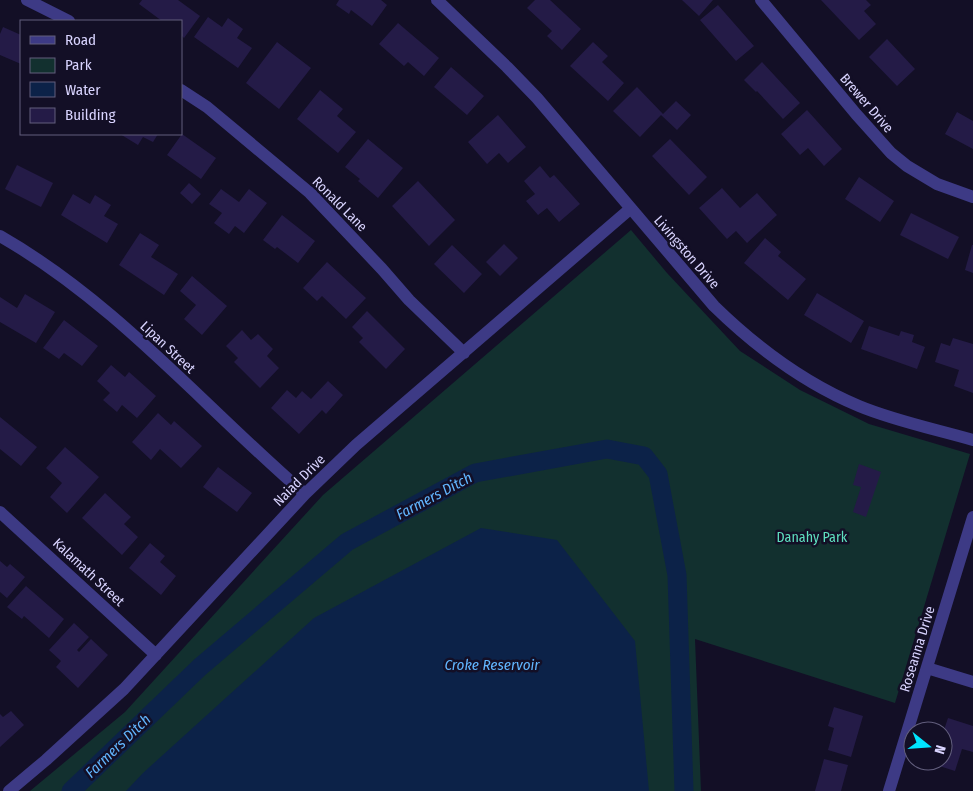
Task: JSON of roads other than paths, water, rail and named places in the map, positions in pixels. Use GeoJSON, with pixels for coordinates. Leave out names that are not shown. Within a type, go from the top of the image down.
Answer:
{"type":"FeatureCollection","features":[{"type":"Feature","properties":{"kind":"street"},"geometry":{"type":"LineString","coordinates":[[27,0],[67,20]]}},
{"type":"Feature","properties":{"kind":"street","name":"Livingston Drive"},"geometry":{"type":"LineString","coordinates":[[436,0],[537,98],[630,209],[714,306],[736,328],[810,381],[860,406],[973,440]]}},
{"type":"Feature","properties":{"kind":"street","name":"Brewer Drive"},"geometry":{"type":"LineString","coordinates":[[760,0],[856,114],[891,152],[907,166],[937,184],[973,197]]}},
{"type":"Feature","properties":{"kind":"street","name":"Ronald Lane"},"geometry":{"type":"LineString","coordinates":[[182,91],[207,107],[310,193],[409,300],[464,353]]}},
{"type":"Feature","properties":{"kind":"street","name":"Naiad Drive"},"geometry":{"type":"LineString","coordinates":[[9,791],[98,715],[305,494],[381,422],[464,353],[630,209]]}},
{"type":"Feature","properties":{"kind":"street","name":"Lipan Street"},"geometry":{"type":"LineString","coordinates":[[0,236],[31,254],[109,312],[258,454],[305,494]]}},
{"type":"Feature","properties":{"kind":"street","name":"Kalamath Street"},"geometry":{"type":"LineString","coordinates":[[0,512],[156,655]]}},
{"type":"Feature","properties":{"kind":"street","name":"Roseanna Drive"},"geometry":{"type":"LineString","coordinates":[[889,791],[973,517]]}},
{"type":"Feature","properties":{"kind":"street"},"geometry":{"type":"LineString","coordinates":[[927,668],[973,682]]}},
{"type":"Feature","properties":{"kind":"water","name":"Croke Reservoir"},"geometry":{"type":"Polygon","coordinates":[[[481,528],[557,540],[635,641],[649,791],[126,791],[143,773],[314,618],[481,528]]]}},
{"type":"Feature","properties":{"kind":"waterway","name":"Farmers Ditch"},"geometry":{"type":"LineString","coordinates":[[71,791],[200,667],[347,542],[475,473],[607,449],[644,456],[658,474],[677,575],[684,791]]}},
{"type":"Feature","properties":{"kind":"park label","name":"Danahy Park"},"geometry":{"type":"Point","coordinates":[812,537]}}]}
